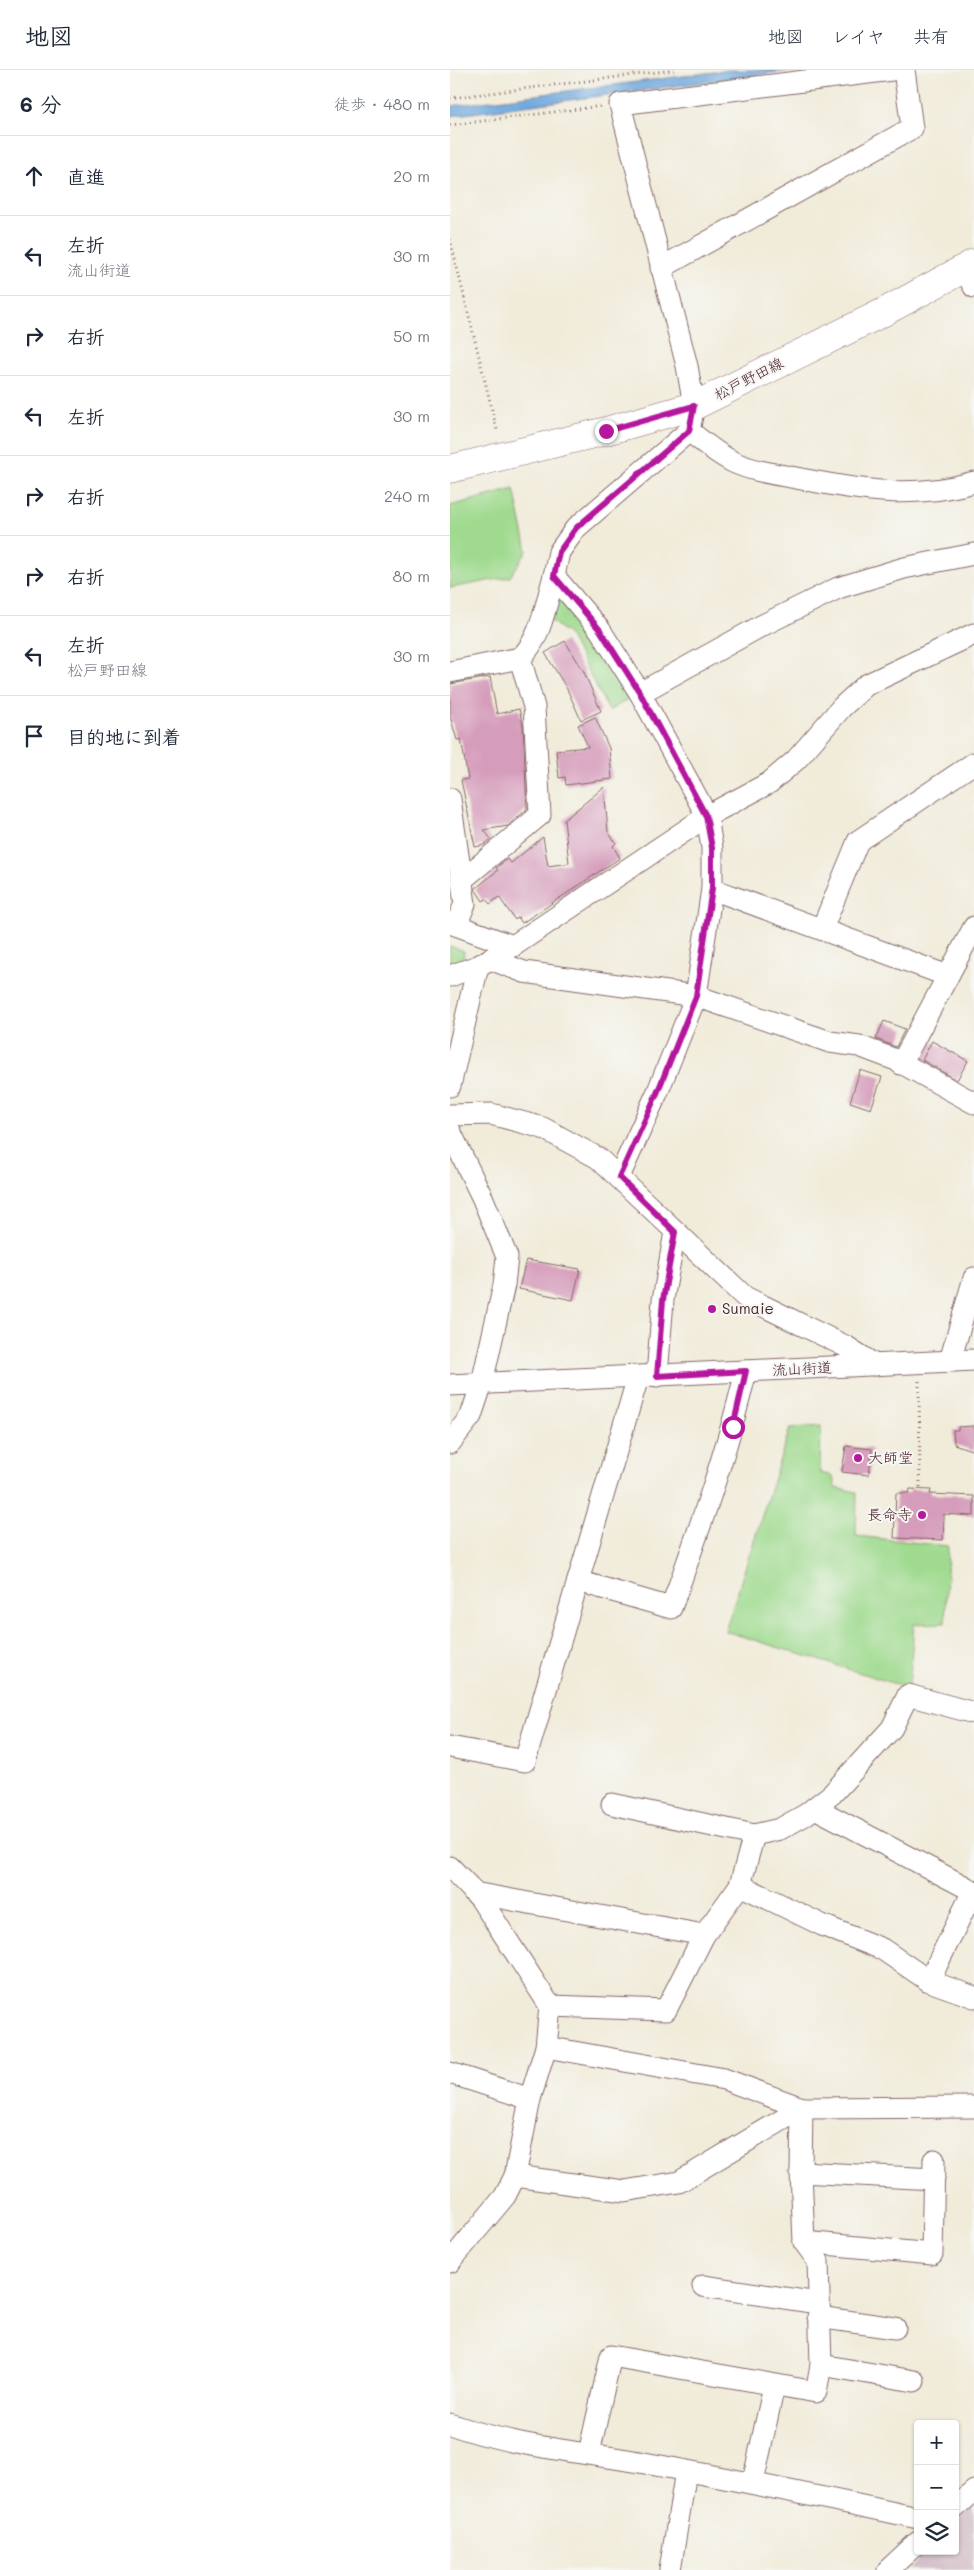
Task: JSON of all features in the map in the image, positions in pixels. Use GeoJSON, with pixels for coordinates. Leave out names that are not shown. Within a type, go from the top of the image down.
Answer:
{"type":"FeatureCollection","features":[{"type":"Feature","properties":{"kind":"main road","name":"松戸野田線"},"geometry":{"type":"LineString","coordinates":[[450,469],[606,431],[692,419],[884,312],[971,273]]}},
{"type":"Feature","properties":{"kind":"street"},"geometry":{"type":"LineString","coordinates":[[892,70],[620,104],[687,366],[692,419],[710,448],[734,462],[763,471],[844,487],[908,494],[949,489],[974,482]]}},
{"type":"Feature","properties":{"kind":"street"},"geometry":{"type":"LineString","coordinates":[[661,268],[912,128],[904,70]]}},
{"type":"Feature","properties":{"kind":"street"},"geometry":{"type":"LineString","coordinates":[[450,672],[520,658],[529,650],[542,618],[559,552],[576,528],[692,419]]}},
{"type":"Feature","properties":{"kind":"street"},"geometry":{"type":"LineString","coordinates":[[640,693],[753,631],[838,588],[904,568],[974,554]]}},
{"type":"Feature","properties":{"kind":"street"},"geometry":{"type":"LineString","coordinates":[[554,576],[600,630],[640,693],[706,816],[712,848],[712,888],[696,996],[658,1091],[619,1177]]}},
{"type":"Feature","properties":{"kind":"street"},"geometry":{"type":"LineString","coordinates":[[450,976],[484,962],[513,946],[706,816],[769,783],[796,760],[842,707],[866,685],[974,634]]}},
{"type":"Feature","properties":{"kind":"street"},"geometry":{"type":"LineString","coordinates":[[463,879],[540,815],[534,707],[520,658]]}},
{"type":"Feature","properties":{"kind":"street"},"geometry":{"type":"LineString","coordinates":[[822,930],[858,841],[974,763]]}},
{"type":"Feature","properties":{"kind":"street"},"geometry":{"type":"LineString","coordinates":[[450,799],[463,879],[465,904],[453,924],[513,946]]}},
{"type":"Feature","properties":{"kind":"street"},"geometry":{"type":"LineString","coordinates":[[712,888],[948,976]]}},
{"type":"Feature","properties":{"kind":"street"},"geometry":{"type":"LineString","coordinates":[[901,1064],[974,927]]}},
{"type":"Feature","properties":{"kind":"street"},"geometry":{"type":"LineString","coordinates":[[484,962],[524,972],[696,996],[830,1042],[859,1046],[901,1064],[974,1103]]}},
{"type":"Feature","properties":{"kind":"street"},"geometry":{"type":"LineString","coordinates":[[450,1086],[484,962]]}},
{"type":"Feature","properties":{"kind":"street"},"geometry":{"type":"LineString","coordinates":[[450,1115],[491,1114],[543,1128],[598,1158],[745,1297],[847,1347],[875,1366]]}},
{"type":"Feature","properties":{"kind":"street"},"geometry":{"type":"LineString","coordinates":[[450,1131],[483,1199],[507,1257],[504,1285],[482,1383],[471,1416],[450,1443]]}},
{"type":"Feature","properties":{"kind":"street"},"geometry":{"type":"LineString","coordinates":[[450,1747],[525,1761],[578,1581],[647,1376],[675,1232]]}},
{"type":"Feature","properties":{"kind":"street"},"geometry":{"type":"LineString","coordinates":[[950,1361],[974,1278]]}},
{"type":"Feature","properties":{"kind":"street","name":"流山街道"},"geometry":{"type":"LineString","coordinates":[[450,1385],[974,1360]]}},
{"type":"Feature","properties":{"kind":"street"},"geometry":{"type":"LineString","coordinates":[[578,1581],[672,1608],[718,1474],[746,1371]]}},
{"type":"Feature","properties":{"kind":"street"},"geometry":{"type":"LineString","coordinates":[[612,1804],[754,1835],[780,1829],[815,1808],[832,1794],[892,1728],[908,1695],[974,1713]]}},
{"type":"Feature","properties":{"kind":"street"},"geometry":{"type":"LineString","coordinates":[[815,1808],[973,1891],[929,1981]]}},
{"type":"Feature","properties":{"kind":"street"},"geometry":{"type":"LineString","coordinates":[[550,2006],[666,2010],[704,1935],[740,1885],[754,1835]]}},
{"type":"Feature","properties":{"kind":"street"},"geometry":{"type":"LineString","coordinates":[[450,2262],[504,2196],[514,2176],[530,2099],[546,2047],[550,2006],[509,1942],[474,1893],[451,1869]]}},
{"type":"Feature","properties":{"kind":"street"},"geometry":{"type":"LineString","coordinates":[[740,1885],[822,1925],[882,1949],[929,1981],[974,1997]]}},
{"type":"Feature","properties":{"kind":"street"},"geometry":{"type":"LineString","coordinates":[[474,1893],[704,1935]]}},
{"type":"Feature","properties":{"kind":"street"},"geometry":{"type":"LineString","coordinates":[[546,2047],[724,2079],[802,2108],[974,2107]]}},
{"type":"Feature","properties":{"kind":"street"},"geometry":{"type":"LineString","coordinates":[[450,2074],[530,2099]]}},
{"type":"Feature","properties":{"kind":"street"},"geometry":{"type":"LineString","coordinates":[[589,2454],[611,2356],[816,2392],[821,2365],[818,2261],[804,2242],[801,2172],[802,2108]]}},
{"type":"Feature","properties":{"kind":"street"},"geometry":{"type":"LineString","coordinates":[[514,2176],[624,2191],[679,2182],[802,2108]]}},
{"type":"Feature","properties":{"kind":"street"},"geometry":{"type":"LineString","coordinates":[[801,2172],[934,2169],[932,2254],[804,2242]]}},
{"type":"Feature","properties":{"kind":"street"},"geometry":{"type":"LineString","coordinates":[[703,2286],[895,2328]]}},
{"type":"Feature","properties":{"kind":"street"},"geometry":{"type":"LineString","coordinates":[[821,2365],[914,2381]]}},
{"type":"Feature","properties":{"kind":"street"},"geometry":{"type":"LineString","coordinates":[[753,2482],[774,2386]]}},
{"type":"Feature","properties":{"kind":"street"},"geometry":{"type":"LineString","coordinates":[[450,2424],[540,2448],[589,2454],[753,2482],[914,2517]]}},
{"type":"Feature","properties":{"kind":"street"},"geometry":{"type":"LineString","coordinates":[[670,2570],[686,2471]]}},
{"type":"Feature","properties":{"kind":"street"},"geometry":{"type":"LineString","coordinates":[[959,2504],[974,2491]]}},
{"type":"Feature","properties":{"kind":"street"},"geometry":{"type":"LineString","coordinates":[[888,2570],[914,2546]]}},
{"type":"Feature","properties":{"kind":"path"},"geometry":{"type":"LineString","coordinates":[[450,98],[674,70]]}},
{"type":"Feature","properties":{"kind":"path"},"geometry":{"type":"LineString","coordinates":[[450,126],[620,104]]}},
{"type":"Feature","properties":{"kind":"path"},"geometry":{"type":"LineString","coordinates":[[450,238],[497,430]]}},
{"type":"Feature","properties":{"kind":"path"},"geometry":{"type":"LineString","coordinates":[[919,1363],[920,1488]]}},
{"type":"Feature","properties":{"kind":"shaded area"},"geometry":{"type":"Polygon","coordinates":[[[974,2506],[974,2570],[908,2570],[923,2555],[959,2555],[959,2520],[974,2506]]]}},
{"type":"Feature","properties":{"kind":"green space"},"geometry":{"type":"Polygon","coordinates":[[[514,489],[527,551],[510,577],[450,588],[450,506],[514,489]]]}},
{"type":"Feature","properties":{"kind":"green space"},"geometry":{"type":"Polygon","coordinates":[[[553,588],[578,608],[631,697],[609,711],[569,635],[546,617],[553,588]]]}},
{"type":"Feature","properties":{"kind":"green space"},"geometry":{"type":"Polygon","coordinates":[[[450,946],[464,951],[463,964],[450,969],[450,946]]]}},
{"type":"Feature","properties":{"kind":"green space"},"geometry":{"type":"Polygon","coordinates":[[[821,1426],[820,1473],[833,1476],[835,1488],[857,1492],[856,1536],[948,1546],[945,1623],[914,1624],[909,1688],[725,1631],[790,1428],[821,1426]]]}},
{"type":"Feature","properties":{"kind":"water"},"geometry":{"type":"Polygon","coordinates":[[[729,70],[795,70],[450,116],[450,106],[729,70]]]}},
{"type":"Feature","properties":{"kind":"building"},"geometry":{"type":"Polygon","coordinates":[[[565,641],[583,670],[601,711],[581,720],[567,689],[545,653],[565,641]]]}},
{"type":"Feature","properties":{"kind":"building"},"geometry":{"type":"Polygon","coordinates":[[[490,677],[497,714],[519,709],[523,726],[527,809],[508,826],[484,830],[491,839],[484,845],[475,847],[461,780],[468,779],[461,739],[457,740],[450,716],[450,684],[490,677]]]}},
{"type":"Feature","properties":{"kind":"building"},"geometry":{"type":"Polygon","coordinates":[[[595,717],[609,748],[612,779],[566,785],[565,777],[559,778],[556,750],[588,747],[578,725],[595,717]]]}},
{"type":"Feature","properties":{"kind":"building"},"geometry":{"type":"Polygon","coordinates":[[[604,787],[608,832],[616,843],[613,846],[620,858],[522,923],[518,917],[515,920],[499,897],[490,904],[486,899],[483,901],[475,889],[498,870],[496,868],[507,859],[511,863],[543,837],[548,866],[569,863],[564,820],[604,787]]]}},
{"type":"Feature","properties":{"kind":"building"},"geometry":{"type":"Polygon","coordinates":[[[884,1021],[905,1029],[896,1047],[876,1039],[884,1021]]]}},
{"type":"Feature","properties":{"kind":"building"},"geometry":{"type":"Polygon","coordinates":[[[932,1041],[968,1061],[957,1080],[922,1060],[932,1041]]]}},
{"type":"Feature","properties":{"kind":"building"},"geometry":{"type":"Polygon","coordinates":[[[860,1070],[882,1077],[871,1109],[850,1102],[860,1070]]]}},
{"type":"Feature","properties":{"kind":"building"},"geometry":{"type":"Polygon","coordinates":[[[526,1260],[580,1269],[573,1300],[519,1289],[526,1260]]]}},
{"type":"Feature","properties":{"kind":"building"},"geometry":{"type":"Polygon","coordinates":[[[974,1426],[974,1451],[954,1444],[953,1430],[958,1430],[958,1427],[974,1426]]]}},
{"type":"Feature","properties":{"kind":"building"},"geometry":{"type":"Polygon","coordinates":[[[846,1446],[872,1449],[869,1475],[842,1472],[846,1446]]]}},
{"type":"Feature","properties":{"kind":"building"},"geometry":{"type":"Polygon","coordinates":[[[910,1489],[931,1490],[930,1494],[974,1496],[974,1516],[944,1514],[943,1540],[894,1538],[896,1493],[909,1493],[910,1489]]]}},
{"type":"Feature","properties":{"kind":"place","name":"Sumaie"},"geometry":{"type":"Point","coordinates":[712,1309]}},
{"type":"Feature","properties":{"kind":"place","name":"大師堂"},"geometry":{"type":"Point","coordinates":[858,1458]}},
{"type":"Feature","properties":{"kind":"place","name":"長命寺"},"geometry":{"type":"Point","coordinates":[922,1515]}},
{"type":"Feature","properties":{"kind":"route"},"geometry":{"type":"LineString","coordinates":[[606,431],[694,406],[689,431],[647,465],[576,528],[559,552],[554,576],[600,630],[640,693],[706,816],[712,848],[712,888],[696,996],[658,1091],[619,1177],[675,1232],[663,1300],[657,1376],[746,1371],[733,1427]]}}]}
